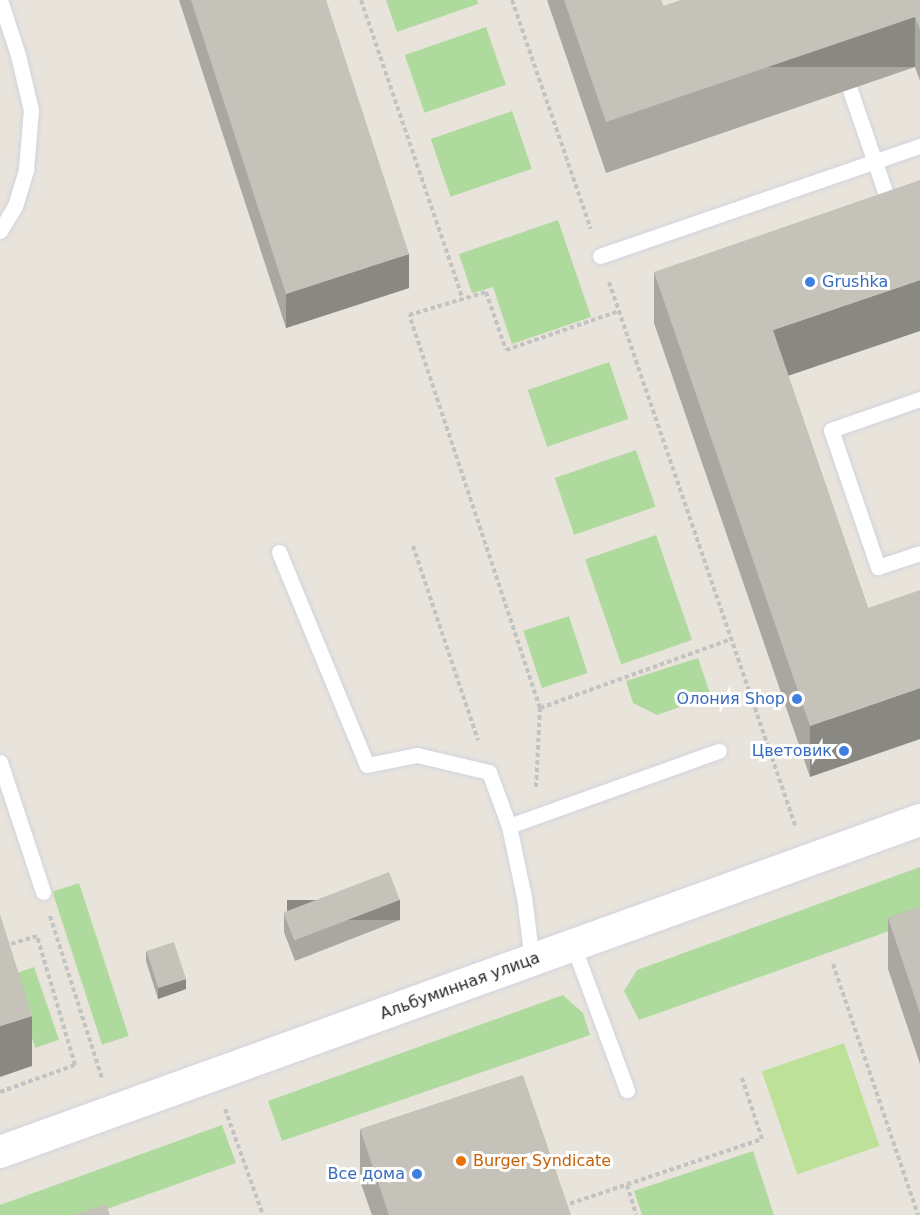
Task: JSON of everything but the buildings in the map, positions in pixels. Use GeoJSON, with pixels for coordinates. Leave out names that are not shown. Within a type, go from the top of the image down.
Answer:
{"type":"FeatureCollection","features":[{"type":"Feature","properties":{"kind":"street","name":"Альбуминная улица"},"geometry":{"type":"LineString","coordinates":[[0,1152],[920,820]]}},
{"type":"Feature","properties":{"kind":"lane"},"geometry":{"type":"LineString","coordinates":[[0,0],[18,55],[31,110],[26,169],[15,207],[0,231]]}},
{"type":"Feature","properties":{"kind":"lane"},"geometry":{"type":"LineString","coordinates":[[850,90],[897,227]]}},
{"type":"Feature","properties":{"kind":"lane"},"geometry":{"type":"LineString","coordinates":[[600,256],[920,146]]}},
{"type":"Feature","properties":{"kind":"lane"},"geometry":{"type":"LineString","coordinates":[[920,399],[831,430],[878,567],[920,553]]}},
{"type":"Feature","properties":{"kind":"lane"},"geometry":{"type":"LineString","coordinates":[[279,552],[367,765],[417,755],[489,772],[509,825],[524,897],[532,960]]}},
{"type":"Feature","properties":{"kind":"lane"},"geometry":{"type":"LineString","coordinates":[[509,825],[719,751]]}},
{"type":"Feature","properties":{"kind":"lane"},"geometry":{"type":"LineString","coordinates":[[0,762],[42,892]]}},
{"type":"Feature","properties":{"kind":"lane"},"geometry":{"type":"LineString","coordinates":[[573,945],[627,1090]]}},
{"type":"Feature","properties":{"kind":"path"},"geometry":{"type":"LineString","coordinates":[[361,0],[462,297]]}},
{"type":"Feature","properties":{"kind":"path"},"geometry":{"type":"LineString","coordinates":[[512,0],[575,184]]}},
{"type":"Feature","properties":{"kind":"path"},"geometry":{"type":"LineString","coordinates":[[535,815],[540,708],[409,315],[462,297],[486,292],[506,350],[619,311]]}},
{"type":"Feature","properties":{"kind":"path"},"geometry":{"type":"LineString","coordinates":[[626,332],[793,819]]}},
{"type":"Feature","properties":{"kind":"path"},"geometry":{"type":"LineString","coordinates":[[413,546],[489,772]]}},
{"type":"Feature","properties":{"kind":"path"},"geometry":{"type":"LineString","coordinates":[[540,708],[732,639]]}},
{"type":"Feature","properties":{"kind":"path"},"geometry":{"type":"LineString","coordinates":[[42,892],[113,1113]]}},
{"type":"Feature","properties":{"kind":"path"},"geometry":{"type":"LineString","coordinates":[[0,936],[3,946],[37,936],[75,1065],[0,1092]]}},
{"type":"Feature","properties":{"kind":"path"},"geometry":{"type":"LineString","coordinates":[[833,964],[918,1215]]}},
{"type":"Feature","properties":{"kind":"path"},"geometry":{"type":"LineString","coordinates":[[566,1211],[562,1206],[762,1139],[741,1075]]}},
{"type":"Feature","properties":{"kind":"path"},"geometry":{"type":"LineString","coordinates":[[213,1076],[263,1215]]}},
{"type":"Feature","properties":{"kind":"path"},"geometry":{"type":"LineString","coordinates":[[627,1185],[636,1215]]}},
{"type":"Feature","properties":{"kind":"green space"},"geometry":{"type":"Polygon","coordinates":[[[386,0],[477,0],[478,4],[397,32],[386,0]]]}},
{"type":"Feature","properties":{"kind":"green space"},"geometry":{"type":"Polygon","coordinates":[[[486,27],[506,85],[425,113],[405,55],[486,27]]]}},
{"type":"Feature","properties":{"kind":"green space"},"geometry":{"type":"Polygon","coordinates":[[[512,111],[532,169],[451,197],[431,139],[512,111]]]}},
{"type":"Feature","properties":{"kind":"green space"},"geometry":{"type":"Polygon","coordinates":[[[558,220],[591,317],[512,344],[493,287],[472,293],[459,254],[558,220]]]}},
{"type":"Feature","properties":{"kind":"green space"},"geometry":{"type":"Polygon","coordinates":[[[609,362],[629,419],[547,447],[528,390],[609,362]]]}},
{"type":"Feature","properties":{"kind":"green space"},"geometry":{"type":"Polygon","coordinates":[[[636,450],[656,507],[574,535],[555,478],[636,450]]]}},
{"type":"Feature","properties":{"kind":"green space"},"geometry":{"type":"Polygon","coordinates":[[[656,535],[692,640],[621,664],[585,559],[656,535]]]}},
{"type":"Feature","properties":{"kind":"green space"},"geometry":{"type":"Polygon","coordinates":[[[569,616],[588,673],[542,688],[523,631],[569,616]]]}},
{"type":"Feature","properties":{"kind":"green space"},"geometry":{"type":"Polygon","coordinates":[[[698,658],[711,696],[657,715],[633,703],[626,681],[698,658]]]}},
{"type":"Feature","properties":{"kind":"green space"},"geometry":{"type":"Polygon","coordinates":[[[920,867],[920,920],[639,1020],[624,991],[637,970],[920,867]]]}},
{"type":"Feature","properties":{"kind":"green space"},"geometry":{"type":"Polygon","coordinates":[[[79,883],[129,1036],[102,1045],[52,892],[79,883]]]}},
{"type":"Feature","properties":{"kind":"green space"},"geometry":{"type":"Polygon","coordinates":[[[34,967],[59,1040],[35,1048],[10,975],[34,967]]]}},
{"type":"Feature","properties":{"kind":"green space"},"geometry":{"type":"Polygon","coordinates":[[[563,995],[583,1013],[590,1035],[282,1141],[268,1101],[563,995]]]}},
{"type":"Feature","properties":{"kind":"green space"},"geometry":{"type":"Polygon","coordinates":[[[844,1043],[879,1146],[797,1174],[762,1071],[844,1043]]]}},
{"type":"Feature","properties":{"kind":"green space"},"geometry":{"type":"Polygon","coordinates":[[[222,1125],[236,1163],[90,1215],[0,1215],[0,1205],[222,1125]]]}},
{"type":"Feature","properties":{"kind":"green space"},"geometry":{"type":"Polygon","coordinates":[[[753,1151],[774,1215],[642,1215],[634,1191],[753,1151]]]}},
{"type":"Feature","properties":{"kind":"place","name":"Grushka"},"geometry":{"type":"Point","coordinates":[810,282]}},
{"type":"Feature","properties":{"kind":"place","name":"Олония Shop"},"geometry":{"type":"Point","coordinates":[797,699]}},
{"type":"Feature","properties":{"kind":"place","name":"Цветовик"},"geometry":{"type":"Point","coordinates":[844,751]}},
{"type":"Feature","properties":{"kind":"place","name":"Burger Syndicate"},"geometry":{"type":"Point","coordinates":[461,1161]}},
{"type":"Feature","properties":{"kind":"place","name":"Все дома"},"geometry":{"type":"Point","coordinates":[417,1174]}}]}
